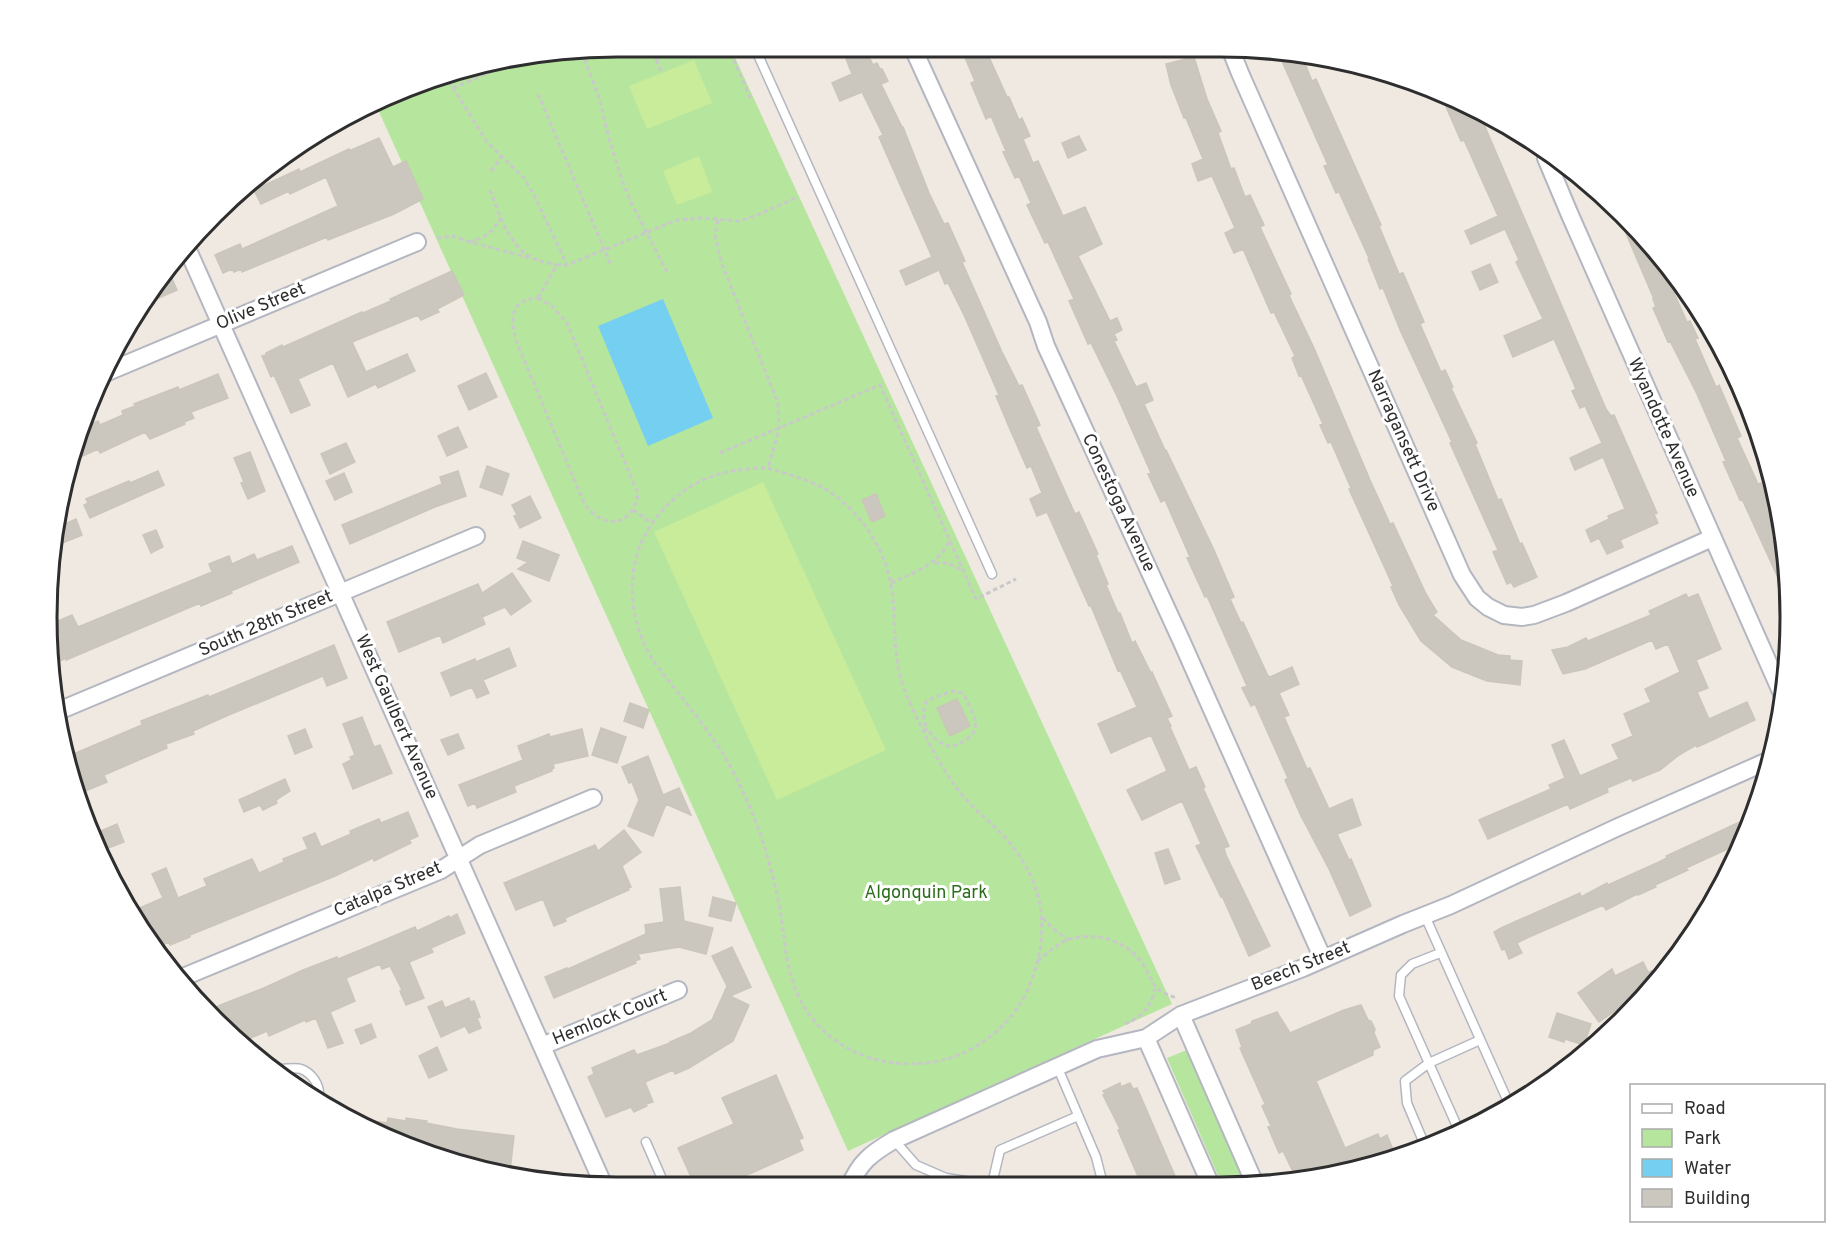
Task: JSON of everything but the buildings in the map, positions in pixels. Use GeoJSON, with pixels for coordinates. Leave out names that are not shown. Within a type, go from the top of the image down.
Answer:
{"type":"FeatureCollection","features":[{"type":"Feature","properties":{"kind":"street","name":"Conestoga Avenue"},"geometry":{"type":"LineString","coordinates":[[917,57],[1323,959]]}},
{"type":"Feature","properties":{"kind":"street","name":"Narragansett Drive"},"geometry":{"type":"LineString","coordinates":[[1234,57],[1462,575],[1477,598],[1504,615],[1522,617],[1534,615],[1712,538]]}},
{"type":"Feature","properties":{"kind":"street","name":"Wyandotte Avenue"},"geometry":{"type":"LineString","coordinates":[[1549,164],[1776,681]]}},
{"type":"Feature","properties":{"kind":"street","name":"Olive Street"},"geometry":{"type":"LineString","coordinates":[[115,369],[417,242]]}},
{"type":"Feature","properties":{"kind":"street","name":"West Gaulbert Avenue"},"geometry":{"type":"LineString","coordinates":[[190,255],[600,1177]]}},
{"type":"Feature","properties":{"kind":"street","name":"South 28th Street"},"geometry":{"type":"LineString","coordinates":[[65,708],[476,536]]}},
{"type":"Feature","properties":{"kind":"street","name":"Beech Street"},"geometry":{"type":"LineString","coordinates":[[853,1177],[872,1153],[894,1140],[1097,1049],[1146,1038],[1181,1015],[1451,905],[1760,764]]}},
{"type":"Feature","properties":{"kind":"street","name":"Catalpa Street"},"geometry":{"type":"LineString","coordinates":[[187,975],[441,870],[480,845],[593,798]]}},
{"type":"Feature","properties":{"kind":"street","name":"Hemlock Court"},"geometry":{"type":"LineString","coordinates":[[542,1046],[678,990]]}},
{"type":"Feature","properties":{"kind":"street"},"geometry":{"type":"LineString","coordinates":[[1181,1015],[1252,1176]]}},
{"type":"Feature","properties":{"kind":"street"},"geometry":{"type":"LineString","coordinates":[[1146,1038],[1207,1177]]}},
{"type":"Feature","properties":{"kind":"lane"},"geometry":{"type":"LineString","coordinates":[[759,57],[992,574]]}},
{"type":"Feature","properties":{"kind":"lane"},"geometry":{"type":"LineString","coordinates":[[1425,916],[1506,1098]]}},
{"type":"Feature","properties":{"kind":"lane"},"geometry":{"type":"LineString","coordinates":[[1440,953],[1412,964],[1401,975],[1399,996],[1456,1124]]}},
{"type":"Feature","properties":{"kind":"lane"},"geometry":{"type":"LineString","coordinates":[[1422,1139],[1407,1103],[1405,1081],[1429,1063],[1480,1040]]}},
{"type":"Feature","properties":{"kind":"lane"},"geometry":{"type":"LineString","coordinates":[[1057,1066],[1096,1157],[1101,1177]]}},
{"type":"Feature","properties":{"kind":"lane"},"geometry":{"type":"LineString","coordinates":[[287,1069],[300,1069],[311,1076],[320,1091]]}},
{"type":"Feature","properties":{"kind":"lane"},"geometry":{"type":"LineString","coordinates":[[994,1177],[1000,1150],[1078,1116]]}},
{"type":"Feature","properties":{"kind":"lane"},"geometry":{"type":"LineString","coordinates":[[894,1140],[916,1165],[944,1177]]}},
{"type":"Feature","properties":{"kind":"lane"},"geometry":{"type":"LineString","coordinates":[[646,1142],[661,1177]]}},
{"type":"Feature","properties":{"kind":"path"},"geometry":{"type":"LineString","coordinates":[[655,57],[662,72]]}},
{"type":"Feature","properties":{"kind":"path"},"geometry":{"type":"LineString","coordinates":[[656,60],[662,57]]}},
{"type":"Feature","properties":{"kind":"path"},"geometry":{"type":"LineString","coordinates":[[733,57],[751,100]]}},
{"type":"Feature","properties":{"kind":"path"},"geometry":{"type":"LineString","coordinates":[[584,58],[599,98],[623,183],[667,272]]}},
{"type":"Feature","properties":{"kind":"path"},"geometry":{"type":"LineString","coordinates":[[453,88],[491,72]]}},
{"type":"Feature","properties":{"kind":"path"},"geometry":{"type":"LineString","coordinates":[[450,83],[487,142],[518,170],[529,186],[567,265]]}},
{"type":"Feature","properties":{"kind":"path"},"geometry":{"type":"LineString","coordinates":[[538,94],[611,265]]}},
{"type":"Feature","properties":{"kind":"path"},"geometry":{"type":"LineString","coordinates":[[491,171],[502,156]]}},
{"type":"Feature","properties":{"kind":"path"},"geometry":{"type":"LineString","coordinates":[[490,190],[512,240],[532,258]]}},
{"type":"Feature","properties":{"kind":"path"},"geometry":{"type":"LineString","coordinates":[[437,238],[452,236],[557,266],[567,265],[646,232],[686,219],[733,221],[750,218],[796,198]]}},
{"type":"Feature","properties":{"kind":"path"},"geometry":{"type":"LineString","coordinates":[[470,242],[492,232],[501,217]]}},
{"type":"Feature","properties":{"kind":"path"},"geometry":{"type":"LineString","coordinates":[[718,220],[715,235],[720,262],[778,403],[779,429],[768,468]]}},
{"type":"Feature","properties":{"kind":"path"},"geometry":{"type":"LineString","coordinates":[[538,298],[557,266]]}},
{"type":"Feature","properties":{"kind":"path"},"geometry":{"type":"LineString","coordinates":[[531,298],[538,298],[552,306],[567,323],[638,494],[633,510],[624,518],[614,522],[605,521],[590,512],[584,503],[512,329],[512,318],[516,309],[531,298]]}},
{"type":"Feature","properties":{"kind":"path"},"geometry":{"type":"LineString","coordinates":[[720,453],[880,385],[976,599],[1016,579]]}},
{"type":"Feature","properties":{"kind":"path"},"geometry":{"type":"LineString","coordinates":[[768,468],[827,491],[848,507],[867,528],[886,564],[891,583],[896,651],[906,694],[942,769],[962,795],[1019,854],[1031,875],[1038,897],[1042,918],[1038,961],[1027,991],[1020,1004],[995,1033],[952,1058],[906,1064],[873,1059],[852,1051],[832,1038],[813,1019],[801,1002],[786,960],[778,898],[753,813],[734,772],[718,746],[650,655],[634,613],[632,591],[636,554],[652,523],[672,500],[703,479],[736,470],[768,468]]}},
{"type":"Feature","properties":{"kind":"path"},"geometry":{"type":"LineString","coordinates":[[633,510],[652,523]]}},
{"type":"Feature","properties":{"kind":"path"},"geometry":{"type":"LineString","coordinates":[[891,583],[934,563],[950,539]]}},
{"type":"Feature","properties":{"kind":"path"},"geometry":{"type":"LineString","coordinates":[[934,563],[948,563],[964,571]]}},
{"type":"Feature","properties":{"kind":"path"},"geometry":{"type":"LineString","coordinates":[[953,691],[962,693],[976,719],[974,733],[950,747],[937,741],[925,730],[923,714],[927,700],[953,691]]}},
{"type":"Feature","properties":{"kind":"path"},"geometry":{"type":"LineString","coordinates":[[1042,918],[1068,940]]}},
{"type":"Feature","properties":{"kind":"path"},"geometry":{"type":"LineString","coordinates":[[1038,961],[1068,940],[1103,937],[1118,943],[1138,958],[1155,988],[1178,999],[1184,997]]}},
{"type":"Feature","properties":{"kind":"green space","name":"Algonquin Park"},"geometry":{"type":"Polygon","coordinates":[[[617,57],[735,57],[1172,1004],[848,1151],[379,111],[403,100],[472,76],[544,62],[617,57]]]}},
{"type":"Feature","properties":{"kind":"green space"},"geometry":{"type":"Polygon","coordinates":[[[694,60],[712,103],[647,129],[629,86],[694,60]]]}},
{"type":"Feature","properties":{"kind":"green space"},"geometry":{"type":"Polygon","coordinates":[[[699,156],[712,192],[677,205],[663,171],[699,156]]]}},
{"type":"Feature","properties":{"kind":"green space"},"geometry":{"type":"Polygon","coordinates":[[[763,482],[886,750],[777,800],[654,532],[763,482]]]}},
{"type":"Feature","properties":{"kind":"green space"},"geometry":{"type":"Polygon","coordinates":[[[1192,1048],[1248,1176],[1219,1177],[1167,1058],[1192,1048]]]}},
{"type":"Feature","properties":{"kind":"water"},"geometry":{"type":"Polygon","coordinates":[[[663,299],[713,418],[648,446],[598,326],[663,299]]]}}]}
